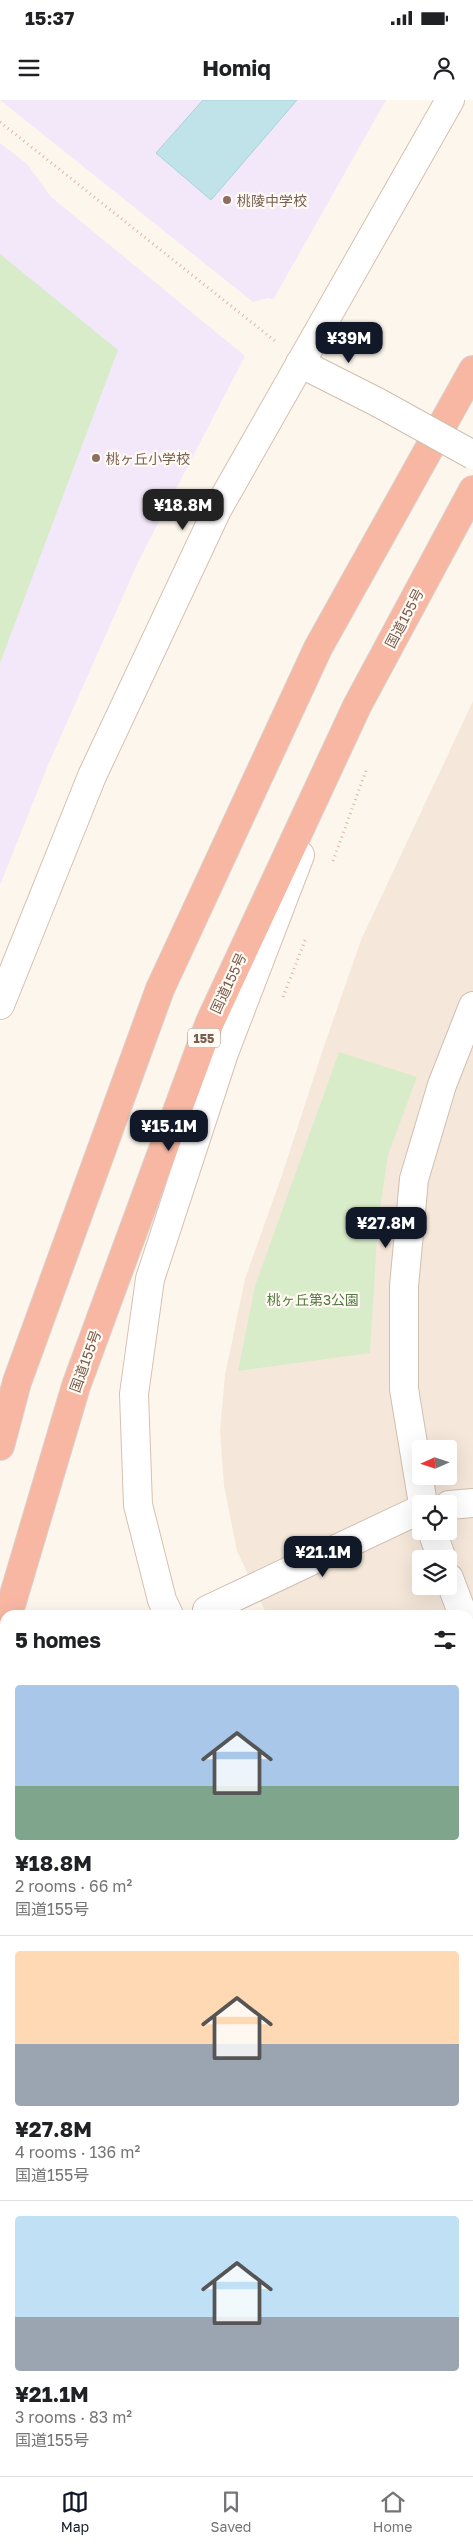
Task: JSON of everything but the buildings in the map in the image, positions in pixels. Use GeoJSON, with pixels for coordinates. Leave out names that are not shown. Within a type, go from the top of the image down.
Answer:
{"type":"FeatureCollection","features":[{"type":"Feature","properties":{"kind":"highway"},"geometry":{"type":"LineString","coordinates":[[0,1446],[17,1382],[160,989],[318,648],[473,370]]}},
{"type":"Feature","properties":{"kind":"highway","name":"国道155号"},"geometry":{"type":"LineString","coordinates":[[9,1610],[76,1386],[210,1022],[357,706],[473,490]]}},
{"type":"Feature","properties":{"kind":"street"},"geometry":{"type":"LineString","coordinates":[[0,1005],[96,767],[217,510],[450,100]]}},
{"type":"Feature","properties":{"kind":"street"},"geometry":{"type":"LineString","coordinates":[[300,363],[379,403],[473,455]]}},
{"type":"Feature","properties":{"kind":"street"},"geometry":{"type":"LineString","coordinates":[[167,1610],[162,1600],[138,1505],[134,1394],[150,1279],[224,1053],[357,706]]}},
{"type":"Feature","properties":{"kind":"street"},"geometry":{"type":"LineString","coordinates":[[422,1495],[404,1389],[404,1286],[413,1189],[442,1085],[473,1006]]}},
{"type":"Feature","properties":{"kind":"street"},"geometry":{"type":"LineString","coordinates":[[457,1504],[473,1503]]}},
{"type":"Feature","properties":{"kind":"street"},"geometry":{"type":"LineString","coordinates":[[207,1610],[412,1513]]}},
{"type":"Feature","properties":{"kind":"street"},"geometry":{"type":"LineString","coordinates":[[455,1595],[461,1610]]}},
{"type":"Feature","properties":{"kind":"path"},"geometry":{"type":"LineString","coordinates":[[0,122],[267,334],[300,363]]}},
{"type":"Feature","properties":{"kind":"path"},"geometry":{"type":"LineString","coordinates":[[331,867],[368,764]]}},
{"type":"Feature","properties":{"kind":"path"},"geometry":{"type":"LineString","coordinates":[[279,1006],[308,933]]}},
{"type":"Feature","properties":{"kind":"shaded area","name":"桃陵中学校"},"geometry":{"type":"Polygon","coordinates":[[[0,100],[386,100],[273,300],[268,298],[253,302],[0,100]]]}},
{"type":"Feature","properties":{"kind":"shaded area","name":"桃ヶ丘小学校"},"geometry":{"type":"Polygon","coordinates":[[[0,143],[27,164],[51,197],[245,356],[139,560],[48,765],[0,885],[0,143]]]}},
{"type":"Feature","properties":{"kind":"shaded area"},"geometry":{"type":"Polygon","coordinates":[[[473,701],[473,1610],[265,1610],[237,1551],[224,1486],[220,1431],[225,1375],[245,1279],[361,940],[473,701]]]}},
{"type":"Feature","properties":{"kind":"green space"},"geometry":{"type":"Polygon","coordinates":[[[0,254],[118,350],[0,663],[0,254]]]}},
{"type":"Feature","properties":{"kind":"green space","name":"桃ヶ丘第3公園"},"geometry":{"type":"Polygon","coordinates":[[[339,1052],[417,1077],[388,1155],[378,1221],[370,1353],[238,1371],[255,1286],[339,1052]]]}},
{"type":"Feature","properties":{"kind":"water"},"geometry":{"type":"Polygon","coordinates":[[[203,100],[297,100],[211,200],[156,153],[203,100]]]}},
{"type":"Feature","properties":{"kind":"place","name":"桃陵中学校"},"geometry":{"type":"Point","coordinates":[227,200]}},
{"type":"Feature","properties":{"kind":"place","name":"桃ヶ丘小学校"},"geometry":{"type":"Point","coordinates":[96,458]}}]}
